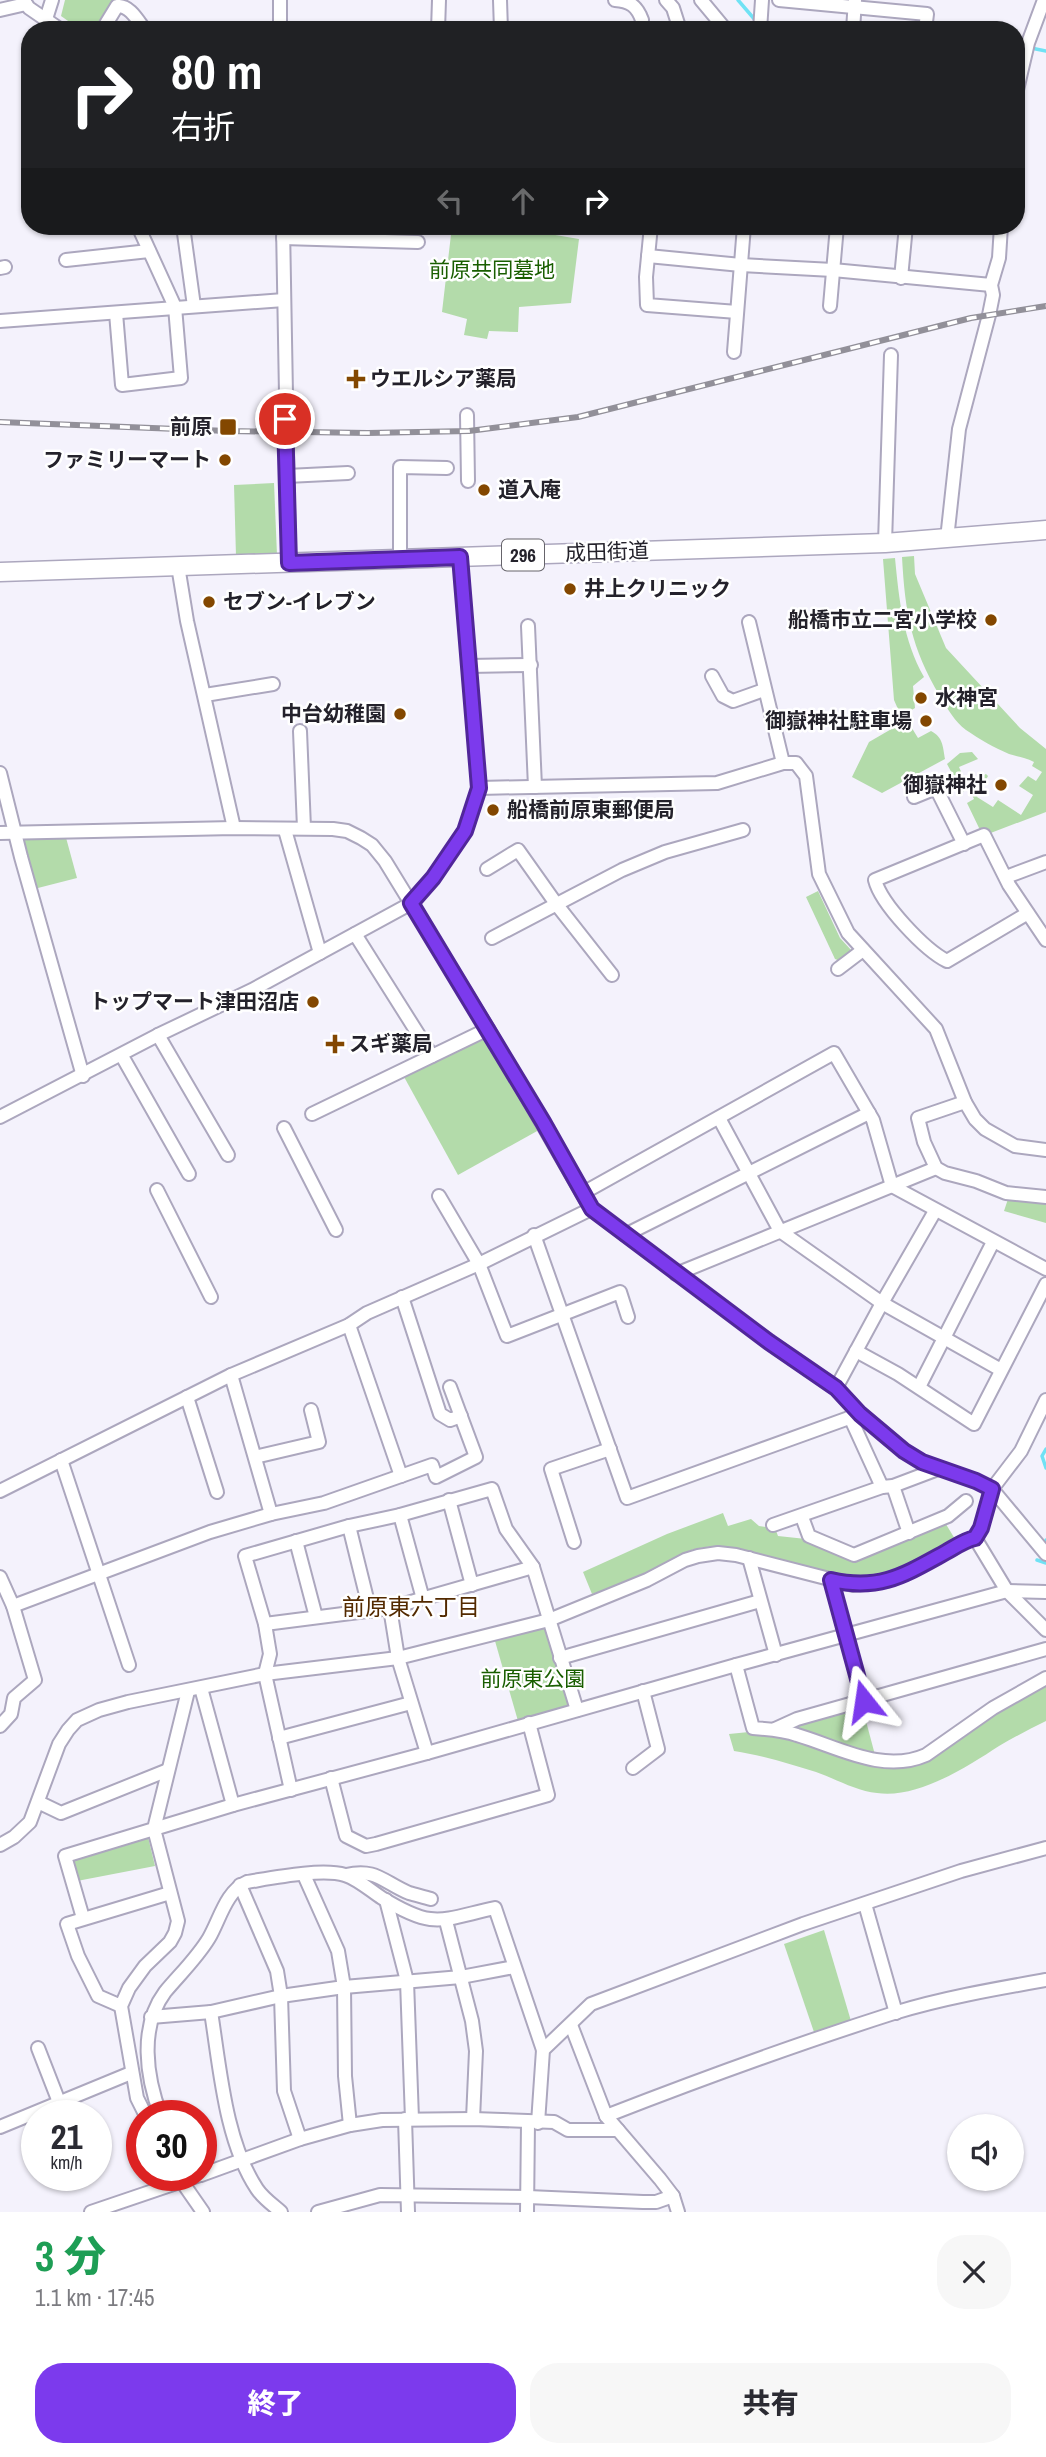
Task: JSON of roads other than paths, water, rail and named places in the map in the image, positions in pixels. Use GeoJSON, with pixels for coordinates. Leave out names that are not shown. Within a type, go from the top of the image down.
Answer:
{"type":"FeatureCollection","features":[{"type":"Feature","properties":{"kind":"highway","name":"成田街道"},"geometry":{"type":"LineString","coordinates":[[0,572],[885,543],[1046,530]]}},
{"type":"Feature","properties":{"kind":"street"},"geometry":{"type":"LineString","coordinates":[[46,19],[52,0]]}},
{"type":"Feature","properties":{"kind":"street"},"geometry":{"type":"LineString","coordinates":[[280,0],[280,21]]}},
{"type":"Feature","properties":{"kind":"street"},"geometry":{"type":"LineString","coordinates":[[438,21],[439,0]]}},
{"type":"Feature","properties":{"kind":"street"},"geometry":{"type":"LineString","coordinates":[[500,0],[500,21]]}},
{"type":"Feature","properties":{"kind":"street"},"geometry":{"type":"LineString","coordinates":[[615,0],[627,1],[639,11],[642,20]]}},
{"type":"Feature","properties":{"kind":"street"},"geometry":{"type":"LineString","coordinates":[[666,0],[673,8],[677,21]]}},
{"type":"Feature","properties":{"kind":"street"},"geometry":{"type":"LineString","coordinates":[[701,0],[718,21]]}},
{"type":"Feature","properties":{"kind":"street"},"geometry":{"type":"LineString","coordinates":[[761,21],[762,0]]}},
{"type":"Feature","properties":{"kind":"street"},"geometry":{"type":"LineString","coordinates":[[779,0],[855,4],[927,14],[926,21]]}},
{"type":"Feature","properties":{"kind":"street"},"geometry":{"type":"LineString","coordinates":[[0,10],[25,2],[49,21]]}},
{"type":"Feature","properties":{"kind":"street"},"geometry":{"type":"LineString","coordinates":[[1025,58],[1044,2]]}},
{"type":"Feature","properties":{"kind":"street"},"geometry":{"type":"LineString","coordinates":[[109,21],[120,5],[127,8],[138,21]]}},
{"type":"Feature","properties":{"kind":"street"},"geometry":{"type":"LineString","coordinates":[[116,313],[122,385],[181,378],[175,307],[142,235]]}},
{"type":"Feature","properties":{"kind":"street"},"geometry":{"type":"LineString","coordinates":[[184,235],[194,306]]}},
{"type":"Feature","properties":{"kind":"street"},"geometry":{"type":"LineString","coordinates":[[283,235],[289,563]]}},
{"type":"Feature","properties":{"kind":"street"},"geometry":{"type":"LineString","coordinates":[[324,235],[418,242]]}},
{"type":"Feature","properties":{"kind":"street"},"geometry":{"type":"LineString","coordinates":[[650,235],[646,305],[737,312]]}},
{"type":"Feature","properties":{"kind":"street"},"geometry":{"type":"LineString","coordinates":[[734,352],[743,235]]}},
{"type":"Feature","properties":{"kind":"street"},"geometry":{"type":"LineString","coordinates":[[830,306],[836,235]]}},
{"type":"Feature","properties":{"kind":"street"},"geometry":{"type":"LineString","coordinates":[[901,278],[905,235]]}},
{"type":"Feature","properties":{"kind":"street"},"geometry":{"type":"LineString","coordinates":[[947,539],[959,429],[989,315],[993,295],[991,285],[999,258],[1000,235]]}},
{"type":"Feature","properties":{"kind":"street"},"geometry":{"type":"LineString","coordinates":[[66,260],[149,251]]}},
{"type":"Feature","properties":{"kind":"street"},"geometry":{"type":"LineString","coordinates":[[648,256],[991,285]]}},
{"type":"Feature","properties":{"kind":"street"},"geometry":{"type":"LineString","coordinates":[[0,321],[284,300]]}},
{"type":"Feature","properties":{"kind":"street"},"geometry":{"type":"LineString","coordinates":[[885,543],[891,355]]}},
{"type":"Feature","properties":{"kind":"street"},"geometry":{"type":"LineString","coordinates":[[467,415],[468,481]]}},
{"type":"Feature","properties":{"kind":"street"},"geometry":{"type":"LineString","coordinates":[[400,559],[400,467],[447,468]]}},
{"type":"Feature","properties":{"kind":"street"},"geometry":{"type":"LineString","coordinates":[[287,476],[348,473]]}},
{"type":"Feature","properties":{"kind":"street"},"geometry":{"type":"LineString","coordinates":[[0,1118],[158,1035],[252,990],[411,903],[433,878],[465,831],[479,788],[460,557]]}},
{"type":"Feature","properties":{"kind":"street"},"geometry":{"type":"LineString","coordinates":[[178,566],[187,621],[234,828]]}},
{"type":"Feature","properties":{"kind":"street"},"geometry":{"type":"LineString","coordinates":[[749,622],[783,763]]}},
{"type":"Feature","properties":{"kind":"street"},"geometry":{"type":"LineString","coordinates":[[528,626],[535,787]]}},
{"type":"Feature","properties":{"kind":"street"},"geometry":{"type":"LineString","coordinates":[[469,666],[531,665]]}},
{"type":"Feature","properties":{"kind":"street"},"geometry":{"type":"LineString","coordinates":[[712,676],[723,696],[733,701],[764,690]]}},
{"type":"Feature","properties":{"kind":"street"},"geometry":{"type":"LineString","coordinates":[[205,695],[273,684]]}},
{"type":"Feature","properties":{"kind":"street"},"geometry":{"type":"LineString","coordinates":[[300,731],[304,828]]}},
{"type":"Feature","properties":{"kind":"street"},"geometry":{"type":"LineString","coordinates":[[479,788],[724,782],[783,763],[796,763],[806,776],[819,874],[848,933],[936,1029],[965,1102],[975,1119],[999,1138],[1015,1146],[1046,1150]]}},
{"type":"Feature","properties":{"kind":"street"},"geometry":{"type":"LineString","coordinates":[[0,773],[83,1076]]}},
{"type":"Feature","properties":{"kind":"street"},"geometry":{"type":"LineString","coordinates":[[914,797],[936,788],[964,844]]}},
{"type":"Feature","properties":{"kind":"street"},"geometry":{"type":"LineString","coordinates":[[0,833],[304,828],[347,831],[372,845],[385,861],[488,1029],[592,1209],[676,1274],[836,1388],[855,1416],[909,1534]]}},
{"type":"Feature","properties":{"kind":"street"},"geometry":{"type":"LineString","coordinates":[[285,830],[320,953]]}},
{"type":"Feature","properties":{"kind":"street"},"geometry":{"type":"LineString","coordinates":[[492,938],[622,870],[665,852],[743,830]]}},
{"type":"Feature","properties":{"kind":"street"},"geometry":{"type":"LineString","coordinates":[[1028,913],[947,961],[922,941],[898,916],[877,888],[875,880],[984,835],[1006,877],[1046,940]]}},
{"type":"Feature","properties":{"kind":"street"},"geometry":{"type":"LineString","coordinates":[[487,869],[518,850],[612,975]]}},
{"type":"Feature","properties":{"kind":"street"},"geometry":{"type":"LineString","coordinates":[[1006,877],[1046,862]]}},
{"type":"Feature","properties":{"kind":"street"},"geometry":{"type":"LineString","coordinates":[[355,934],[432,1056]]}},
{"type":"Feature","properties":{"kind":"street"},"geometry":{"type":"LineString","coordinates":[[838,969],[863,950]]}},
{"type":"Feature","properties":{"kind":"street"},"geometry":{"type":"LineString","coordinates":[[312,1114],[488,1029]]}},
{"type":"Feature","properties":{"kind":"street"},"geometry":{"type":"LineString","coordinates":[[158,1035],[228,1155]]}},
{"type":"Feature","properties":{"kind":"street"},"geometry":{"type":"LineString","coordinates":[[583,1193],[834,1054],[869,1114],[892,1186],[1046,1269]]}},
{"type":"Feature","properties":{"kind":"street"},"geometry":{"type":"LineString","coordinates":[[122,1056],[189,1174]]}},
{"type":"Feature","properties":{"kind":"street"},"geometry":{"type":"LineString","coordinates":[[965,1102],[918,1118],[924,1142],[936,1168],[1006,1194],[1046,1197]]}},
{"type":"Feature","properties":{"kind":"street"},"geometry":{"type":"LineString","coordinates":[[625,1235],[869,1114]]}},
{"type":"Feature","properties":{"kind":"street"},"geometry":{"type":"LineString","coordinates":[[719,1118],[780,1231],[882,1303],[1001,1370]]}},
{"type":"Feature","properties":{"kind":"street"},"geometry":{"type":"LineString","coordinates":[[284,1128],[336,1230]]}},
{"type":"Feature","properties":{"kind":"street"},"geometry":{"type":"LineString","coordinates":[[676,1274],[936,1168]]}},
{"type":"Feature","properties":{"kind":"street"},"geometry":{"type":"LineString","coordinates":[[157,1190],[211,1297]]}},
{"type":"Feature","properties":{"kind":"street"},"geometry":{"type":"LineString","coordinates":[[439,1196],[479,1264],[508,1335],[620,1292],[628,1317]]}},
{"type":"Feature","properties":{"kind":"street"},"geometry":{"type":"LineString","coordinates":[[0,1491],[230,1376],[349,1325],[367,1313],[479,1264],[592,1209]]}},
{"type":"Feature","properties":{"kind":"street"},"geometry":{"type":"LineString","coordinates":[[836,1388],[935,1211]]}},
{"type":"Feature","properties":{"kind":"street"},"geometry":{"type":"LineString","coordinates":[[534,1235],[627,1498],[855,1416]]}},
{"type":"Feature","properties":{"kind":"street"},"geometry":{"type":"LineString","coordinates":[[919,1387],[993,1242]]}},
{"type":"Feature","properties":{"kind":"street"},"geometry":{"type":"LineString","coordinates":[[856,1351],[919,1387],[974,1424],[1046,1284]]}},
{"type":"Feature","properties":{"kind":"street"},"geometry":{"type":"LineString","coordinates":[[402,1297],[440,1414],[450,1420],[461,1416]]}},
{"type":"Feature","properties":{"kind":"street"},"geometry":{"type":"LineString","coordinates":[[349,1325],[401,1476]]}},
{"type":"Feature","properties":{"kind":"street"},"geometry":{"type":"LineString","coordinates":[[230,1376],[271,1514]]}},
{"type":"Feature","properties":{"kind":"street"},"geometry":{"type":"LineString","coordinates":[[13,1606],[210,1532],[271,1514],[324,1503],[432,1465],[436,1477],[477,1457],[450,1387]]}},
{"type":"Feature","properties":{"kind":"street"},"geometry":{"type":"LineString","coordinates":[[187,1397],[217,1492]]}},
{"type":"Feature","properties":{"kind":"street"},"geometry":{"type":"LineString","coordinates":[[0,1845],[14,1837],[30,1822],[59,1744],[76,1720],[128,1702],[265,1674],[398,1658],[549,1620],[698,1556],[718,1553],[750,1558],[853,1585],[889,1580],[975,1538],[981,1528],[992,1489],[1021,1451],[1046,1400]]}},
{"type":"Feature","properties":{"kind":"street"},"geometry":{"type":"LineString","coordinates":[[255,1457],[319,1442],[311,1410]]}},
{"type":"Feature","properties":{"kind":"street"},"geometry":{"type":"LineString","coordinates":[[855,1416],[904,1451],[938,1469],[992,1489],[1046,1554]]}},
{"type":"Feature","properties":{"kind":"street"},"geometry":{"type":"LineString","coordinates":[[574,1542],[551,1469],[610,1449]]}},
{"type":"Feature","properties":{"kind":"street"},"geometry":{"type":"LineString","coordinates":[[61,1460],[129,1665]]}},
{"type":"Feature","properties":{"kind":"street"},"geometry":{"type":"LineString","coordinates":[[774,1525],[938,1469]]}},
{"type":"Feature","properties":{"kind":"street"},"geometry":{"type":"LineString","coordinates":[[291,1790],[265,1674],[270,1654],[265,1624],[245,1556],[349,1526],[400,1515],[492,1489],[506,1530],[533,1567],[577,1710]]}},
{"type":"Feature","properties":{"kind":"street"},"geometry":{"type":"LineString","coordinates":[[449,1500],[472,1585]]}},
{"type":"Feature","properties":{"kind":"street"},"geometry":{"type":"LineString","coordinates":[[802,1517],[809,1536],[854,1555],[948,1516],[966,1501]]}},
{"type":"Feature","properties":{"kind":"street"},"geometry":{"type":"LineString","coordinates":[[400,1515],[423,1599]]}},
{"type":"Feature","properties":{"kind":"street"},"geometry":{"type":"LineString","coordinates":[[349,1526],[370,1611]]}},
{"type":"Feature","properties":{"kind":"street"},"geometry":{"type":"LineString","coordinates":[[975,1538],[1007,1591],[1046,1630]]}},
{"type":"Feature","properties":{"kind":"street"},"geometry":{"type":"LineString","coordinates":[[296,1541],[316,1617]]}},
{"type":"Feature","properties":{"kind":"street"},"geometry":{"type":"LineString","coordinates":[[750,1558],[776,1655]]}},
{"type":"Feature","properties":{"kind":"street"},"geometry":{"type":"LineString","coordinates":[[265,1624],[390,1608],[533,1567]]}},
{"type":"Feature","properties":{"kind":"street"},"geometry":{"type":"LineString","coordinates":[[0,1577],[13,1606],[35,1680],[14,1698],[10,1714],[0,1726]]}},
{"type":"Feature","properties":{"kind":"street"},"geometry":{"type":"LineString","coordinates":[[831,1580],[864,1701]]}},
{"type":"Feature","properties":{"kind":"street"},"geometry":{"type":"LineString","coordinates":[[83,1918],[65,1856],[233,1805],[846,1634],[1007,1591],[1046,1592]]}},
{"type":"Feature","properties":{"kind":"street"},"geometry":{"type":"LineString","coordinates":[[560,1658],[760,1601]]}},
{"type":"Feature","properties":{"kind":"street"},"geometry":{"type":"LineString","coordinates":[[390,1608],[398,1658],[427,1753]]}},
{"type":"Feature","properties":{"kind":"street"},"geometry":{"type":"LineString","coordinates":[[775,1729],[797,1719],[1046,1649]]}},
{"type":"Feature","properties":{"kind":"street"},"geometry":{"type":"LineString","coordinates":[[736,1665],[753,1728],[775,1729],[859,1758],[891,1762],[918,1759],[993,1708],[1046,1678]]}},
{"type":"Feature","properties":{"kind":"street"},"geometry":{"type":"LineString","coordinates":[[138,2100],[121,2006],[129,1988],[145,1966],[175,1933],[178,1921],[154,1829],[168,1770],[195,1690]]}},
{"type":"Feature","properties":{"kind":"street"},"geometry":{"type":"LineString","coordinates":[[195,1690],[233,1805]]}},
{"type":"Feature","properties":{"kind":"street"},"geometry":{"type":"LineString","coordinates":[[633,1768],[658,1749],[643,1691]]}},
{"type":"Feature","properties":{"kind":"street"},"geometry":{"type":"LineString","coordinates":[[279,1738],[411,1703]]}},
{"type":"Feature","properties":{"kind":"street"},"geometry":{"type":"LineString","coordinates":[[331,1778],[346,1836],[366,1846],[376,1844],[548,1795],[529,1723]]}},
{"type":"Feature","properties":{"kind":"street"},"geometry":{"type":"LineString","coordinates":[[38,1802],[61,1812],[168,1770]]}},
{"type":"Feature","properties":{"kind":"street"},"geometry":{"type":"LineString","coordinates":[[543,2050],[592,2004],[698,1962],[865,1903],[961,1871],[1046,1848]]}},
{"type":"Feature","properties":{"kind":"street"},"geometry":{"type":"LineString","coordinates":[[155,2100],[148,2058],[151,2017],[166,1992],[200,1952],[231,1893],[240,1885],[304,1875],[373,1873],[408,1892],[431,1899]]}},
{"type":"Feature","properties":{"kind":"street"},"geometry":{"type":"LineString","coordinates":[[304,1875],[338,1951],[344,1987],[345,2076],[350,2125]]}},
{"type":"Feature","properties":{"kind":"street"},"geometry":{"type":"LineString","coordinates":[[346,1875],[422,1919],[446,1921],[495,1908],[543,2050],[533,2123],[527,2212]]}},
{"type":"Feature","properties":{"kind":"street"},"geometry":{"type":"LineString","coordinates":[[240,1885],[277,1971],[281,1996],[284,2091],[300,2140]]}},
{"type":"Feature","properties":{"kind":"street"},"geometry":{"type":"LineString","coordinates":[[121,2006],[98,1996],[78,1956],[68,1924],[170,1893]]}},
{"type":"Feature","properties":{"kind":"street"},"geometry":{"type":"LineString","coordinates":[[386,1900],[407,1981],[408,2212]]}},
{"type":"Feature","properties":{"kind":"street"},"geometry":{"type":"LineString","coordinates":[[865,1903],[896,2013]]}},
{"type":"Feature","properties":{"kind":"street"},"geometry":{"type":"LineString","coordinates":[[446,1921],[472,2021],[476,2051],[473,2119]]}},
{"type":"Feature","properties":{"kind":"street"},"geometry":{"type":"LineString","coordinates":[[151,2017],[211,2012],[281,1996],[344,1987],[461,1977],[514,1967]]}},
{"type":"Feature","properties":{"kind":"street"},"geometry":{"type":"LineString","coordinates":[[606,2116],[767,2056],[896,2013],[980,1992],[1046,1980]]}},
{"type":"Feature","properties":{"kind":"street"},"geometry":{"type":"LineString","coordinates":[[211,2012],[228,2111],[242,2160],[258,2190],[281,2212]]}},
{"type":"Feature","properties":{"kind":"street"},"geometry":{"type":"LineString","coordinates":[[570,2025],[606,2116],[673,2196],[678,2212]]}},
{"type":"Feature","properties":{"kind":"street"},"geometry":{"type":"LineString","coordinates":[[37,2048],[59,2100]]}},
{"type":"Feature","properties":{"kind":"street"},"geometry":{"type":"LineString","coordinates":[[65,2100],[131,2073]]}},
{"type":"Feature","properties":{"kind":"street"},"geometry":{"type":"LineString","coordinates":[[0,2127],[21,2118]]}},
{"type":"Feature","properties":{"kind":"street"},"geometry":{"type":"LineString","coordinates":[[217,2169],[350,2125],[409,2119],[554,2122],[568,2130],[618,2130]]}},
{"type":"Feature","properties":{"kind":"street"},"geometry":{"type":"LineString","coordinates":[[91,2212],[146,2191]]}},
{"type":"Feature","properties":{"kind":"street"},"geometry":{"type":"LineString","coordinates":[[189,2191],[203,2212]]}},
{"type":"Feature","properties":{"kind":"street"},"geometry":{"type":"LineString","coordinates":[[318,2212],[380,2195],[643,2202],[656,2202],[673,2196]]}},
{"type":"Feature","properties":{"kind":"waterway"},"geometry":{"type":"LineString","coordinates":[[738,0],[756,21]]}},
{"type":"Feature","properties":{"kind":"waterway"},"geometry":{"type":"LineString","coordinates":[[1031,48],[1046,51]]}},
{"type":"Feature","properties":{"kind":"waterway"},"geometry":{"type":"LineString","coordinates":[[1046,1449],[1042,1456],[1046,1468]]}},
{"type":"Feature","properties":{"kind":"waterway"},"geometry":{"type":"LineString","coordinates":[[1037,1560],[1046,1563]]}},
{"type":"Feature","properties":{"kind":"railway"},"geometry":{"type":"LineString","coordinates":[[0,422],[228,431],[469,431],[578,417],[971,318],[1046,306]]}},
{"type":"Feature","properties":{"kind":"place","name":"ウエルシア薬局"},"geometry":{"type":"Point","coordinates":[356,379]}},
{"type":"Feature","properties":{"kind":"place","name":"前原"},"geometry":{"type":"Point","coordinates":[228,427]}},
{"type":"Feature","properties":{"kind":"place","name":"ファミリーマート"},"geometry":{"type":"Point","coordinates":[225,460]}},
{"type":"Feature","properties":{"kind":"place","name":"道入庵"},"geometry":{"type":"Point","coordinates":[484,490]}},
{"type":"Feature","properties":{"kind":"place","name":"井上クリニック"},"geometry":{"type":"Point","coordinates":[570,589]}},
{"type":"Feature","properties":{"kind":"place","name":"セブン-イレブン"},"geometry":{"type":"Point","coordinates":[209,602]}},
{"type":"Feature","properties":{"kind":"place","name":"船橋市立二宮小学校"},"geometry":{"type":"Point","coordinates":[991,620]}},
{"type":"Feature","properties":{"kind":"place","name":"水神宮"},"geometry":{"type":"Point","coordinates":[921,698]}},
{"type":"Feature","properties":{"kind":"place","name":"中台幼稚園"},"geometry":{"type":"Point","coordinates":[400,714]}},
{"type":"Feature","properties":{"kind":"place","name":"御嶽神社駐車場"},"geometry":{"type":"Point","coordinates":[926,721]}},
{"type":"Feature","properties":{"kind":"place","name":"御嶽神社"},"geometry":{"type":"Point","coordinates":[1001,785]}},
{"type":"Feature","properties":{"kind":"place","name":"船橋前原東郵便局"},"geometry":{"type":"Point","coordinates":[493,810]}},
{"type":"Feature","properties":{"kind":"place","name":"トップマート津田沼店"},"geometry":{"type":"Point","coordinates":[313,1002]}},
{"type":"Feature","properties":{"kind":"place","name":"スギ薬局"},"geometry":{"type":"Point","coordinates":[335,1044]}},
{"type":"Feature","properties":{"kind":"district","name":"前原東六丁目"},"geometry":{"type":"Point","coordinates":[411,1607]}},
{"type":"Feature","properties":{"kind":"park label","name":"前原共同墓地"},"geometry":{"type":"Point","coordinates":[492,270]}},
{"type":"Feature","properties":{"kind":"park label","name":"前原東公園"},"geometry":{"type":"Point","coordinates":[533,1679]}}]}
